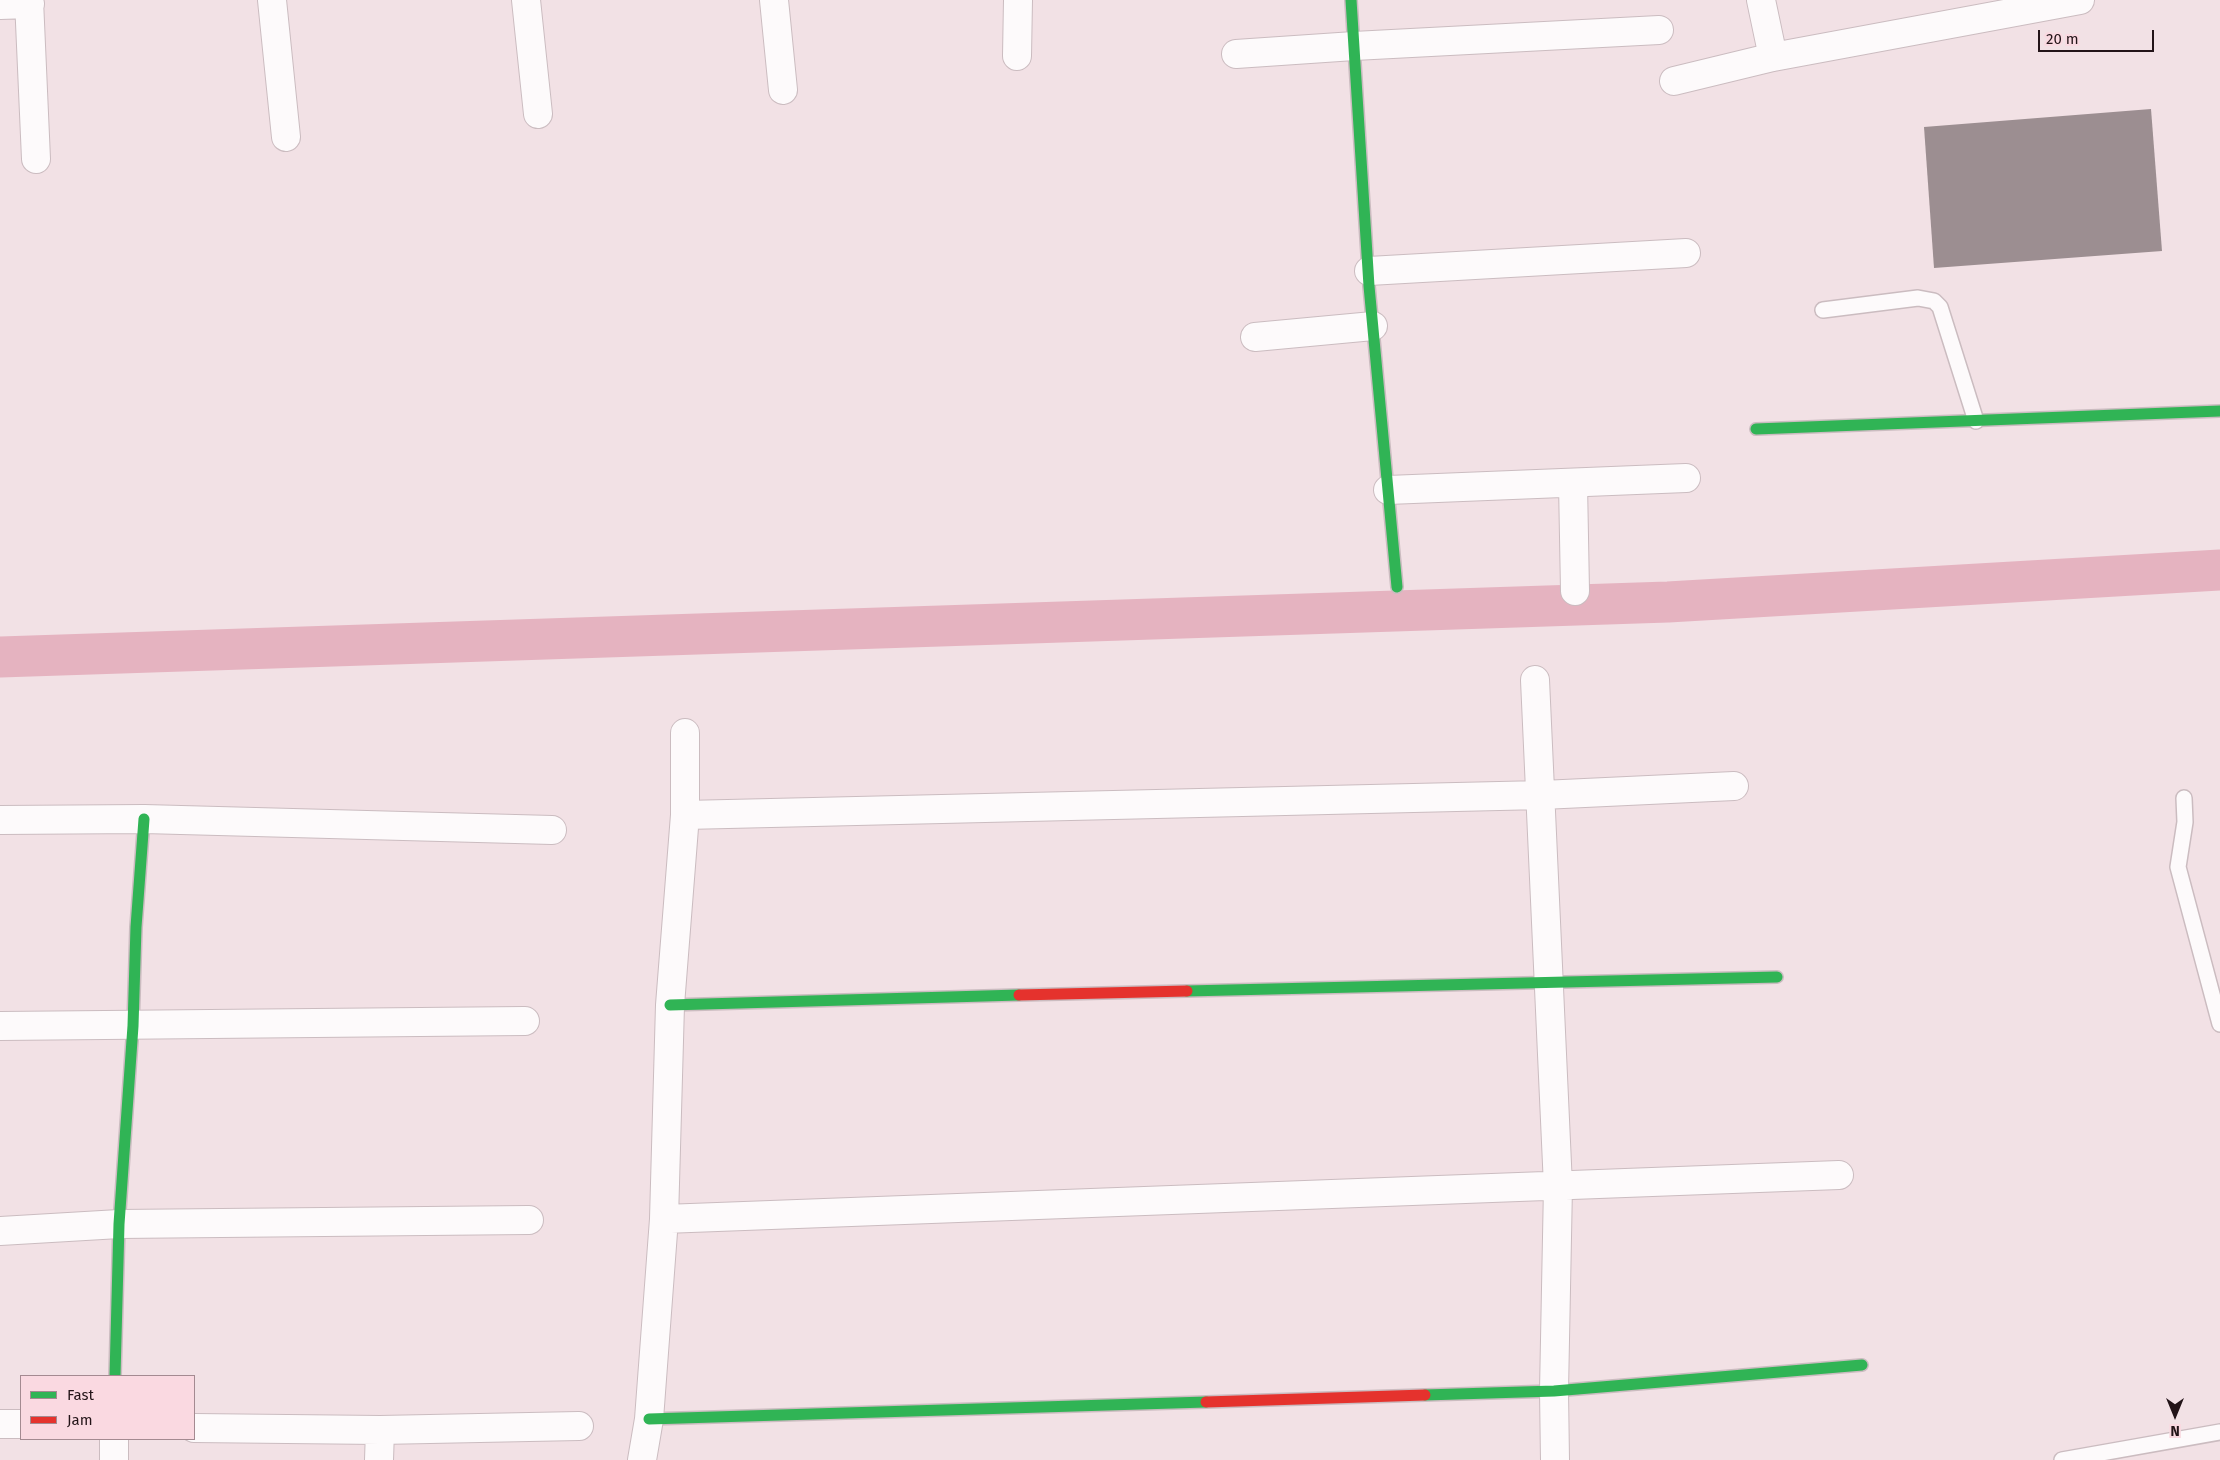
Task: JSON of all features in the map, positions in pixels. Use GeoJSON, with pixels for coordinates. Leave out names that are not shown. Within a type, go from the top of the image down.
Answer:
{"type":"FeatureCollection","features":[{"type":"Feature","properties":{"kind":"street"},"geometry":{"type":"LineString","coordinates":[[272,0],[286,137]]}},
{"type":"Feature","properties":{"kind":"street"},"geometry":{"type":"LineString","coordinates":[[526,0],[538,114]]}},
{"type":"Feature","properties":{"kind":"street"},"geometry":{"type":"LineString","coordinates":[[774,0],[782,90]]}},
{"type":"Feature","properties":{"kind":"street"},"geometry":{"type":"LineString","coordinates":[[1017,56],[1018,0]]}},
{"type":"Feature","properties":{"kind":"street"},"geometry":{"type":"LineString","coordinates":[[1351,0],[1373,326],[1397,587]]}},
{"type":"Feature","properties":{"kind":"street"},"geometry":{"type":"LineString","coordinates":[[1761,0],[1773,58]]}},
{"type":"Feature","properties":{"kind":"street"},"geometry":{"type":"LineString","coordinates":[[1674,81],[1773,58],[2080,0]]}},
{"type":"Feature","properties":{"kind":"street"},"geometry":{"type":"LineString","coordinates":[[0,5],[29,2],[36,159]]}},
{"type":"Feature","properties":{"kind":"street"},"geometry":{"type":"LineString","coordinates":[[1236,54],[1659,30]]}},
{"type":"Feature","properties":{"kind":"street"},"geometry":{"type":"LineString","coordinates":[[1369,271],[1686,253]]}},
{"type":"Feature","properties":{"kind":"street"},"geometry":{"type":"LineString","coordinates":[[1255,337],[1373,326]]}},
{"type":"Feature","properties":{"kind":"street"},"geometry":{"type":"LineString","coordinates":[[1756,429],[2220,411]]}},
{"type":"Feature","properties":{"kind":"street"},"geometry":{"type":"LineString","coordinates":[[1388,490],[1686,478]]}},
{"type":"Feature","properties":{"kind":"street"},"geometry":{"type":"LineString","coordinates":[[1573,483],[1575,591]]}},
{"type":"Feature","properties":{"kind":"street"},"geometry":{"type":"LineString","coordinates":[[1536,680],[1558,1186],[1554,1391],[1555,1460]]}},
{"type":"Feature","properties":{"kind":"street"},"geometry":{"type":"LineString","coordinates":[[642,1460],[649,1419],[664,1219],[670,1005],[685,815],[685,733]]}},
{"type":"Feature","properties":{"kind":"street"},"geometry":{"type":"LineString","coordinates":[[685,815],[1542,795],[1734,786]]}},
{"type":"Feature","properties":{"kind":"street"},"geometry":{"type":"LineString","coordinates":[[115,1375],[119,1224],[133,1026],[136,926],[144,819]]}},
{"type":"Feature","properties":{"kind":"street"},"geometry":{"type":"LineString","coordinates":[[0,820],[144,819],[552,830]]}},
{"type":"Feature","properties":{"kind":"street"},"geometry":{"type":"LineString","coordinates":[[670,1005],[1550,981],[1776,977]]}},
{"type":"Feature","properties":{"kind":"street"},"geometry":{"type":"LineString","coordinates":[[0,1026],[525,1022]]}},
{"type":"Feature","properties":{"kind":"street"},"geometry":{"type":"LineString","coordinates":[[664,1219],[1839,1175]]}},
{"type":"Feature","properties":{"kind":"street"},"geometry":{"type":"LineString","coordinates":[[0,1231],[119,1224],[529,1220]]}},
{"type":"Feature","properties":{"kind":"street"},"geometry":{"type":"LineString","coordinates":[[649,1419],[1554,1391],[1862,1365]]}},
{"type":"Feature","properties":{"kind":"street"},"geometry":{"type":"LineString","coordinates":[[0,1424],[20,1424]]}},
{"type":"Feature","properties":{"kind":"street"},"geometry":{"type":"LineString","coordinates":[[195,1428],[380,1430],[579,1426]]}},
{"type":"Feature","properties":{"kind":"street"},"geometry":{"type":"LineString","coordinates":[[379,1460],[380,1430]]}},
{"type":"Feature","properties":{"kind":"street"},"geometry":{"type":"LineString","coordinates":[[114,1440],[114,1460]]}},
{"type":"Feature","properties":{"kind":"lane"},"geometry":{"type":"LineString","coordinates":[[1823,310],[1918,298],[1934,301],[1940,307],[1976,421]]}},
{"type":"Feature","properties":{"kind":"lane"},"geometry":{"type":"LineString","coordinates":[[2184,798],[2185,822],[2178,867],[2220,1024]]}},
{"type":"Feature","properties":{"kind":"lane"},"geometry":{"type":"LineString","coordinates":[[2062,1460],[2220,1432]]}},
{"type":"Feature","properties":{"kind":"building"},"geometry":{"type":"Polygon","coordinates":[[[2151,109],[2162,251],[1934,268],[1924,127],[2151,109]]]}},
{"type":"Feature","properties":{"kind":"waterway"},"geometry":{"type":"LineString","coordinates":[[0,657],[1668,602],[2220,570]]}},
{"type":"Feature","properties":{"kind":"traffic: fast"},"geometry":{"type":"LineString","coordinates":[[1351,0],[1369,286],[1397,587]]}},
{"type":"Feature","properties":{"kind":"traffic: fast"},"geometry":{"type":"LineString","coordinates":[[1756,429],[2220,411]]}},
{"type":"Feature","properties":{"kind":"traffic: fast"},"geometry":{"type":"LineString","coordinates":[[115,1375],[119,1224],[133,1026],[136,927],[144,819]]}},
{"type":"Feature","properties":{"kind":"traffic: fast"},"geometry":{"type":"LineString","coordinates":[[1187,991],[1777,977]]}},
{"type":"Feature","properties":{"kind":"traffic: fast"},"geometry":{"type":"LineString","coordinates":[[670,1005],[1019,995]]}},
{"type":"Feature","properties":{"kind":"traffic: fast"},"geometry":{"type":"LineString","coordinates":[[1425,1395],[1554,1391],[1862,1365]]}},
{"type":"Feature","properties":{"kind":"traffic: fast"},"geometry":{"type":"LineString","coordinates":[[649,1419],[1206,1402]]}},
{"type":"Feature","properties":{"kind":"traffic: jam"},"geometry":{"type":"LineString","coordinates":[[1019,995],[1187,991]]}},
{"type":"Feature","properties":{"kind":"traffic: jam"},"geometry":{"type":"LineString","coordinates":[[1206,1402],[1425,1395]]}}]}
